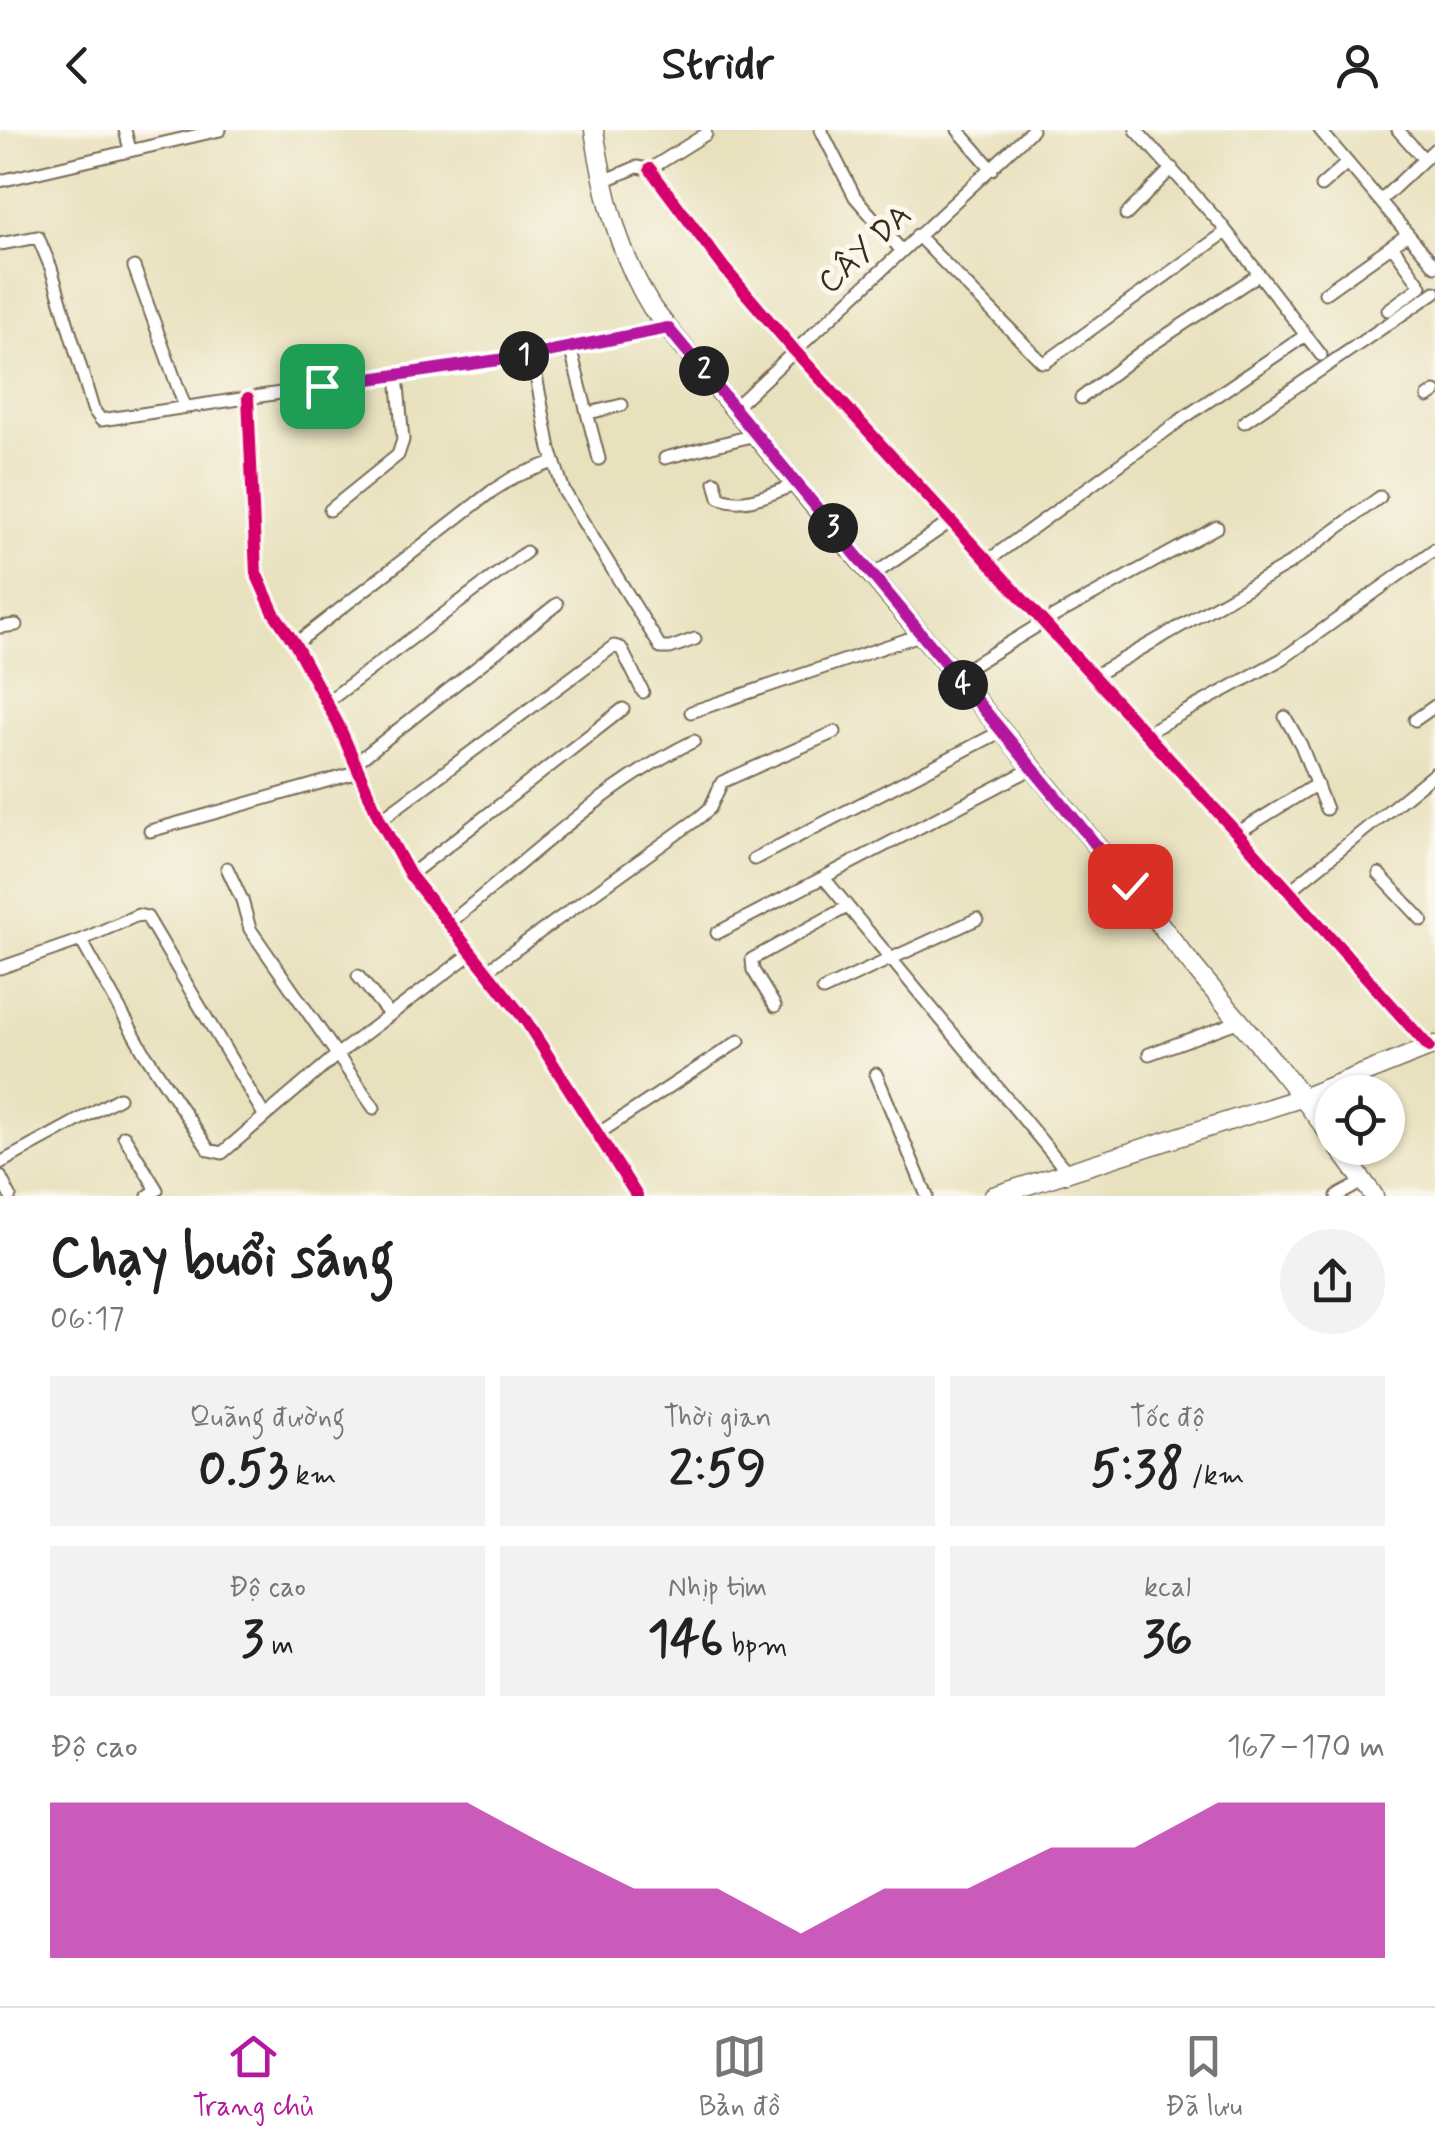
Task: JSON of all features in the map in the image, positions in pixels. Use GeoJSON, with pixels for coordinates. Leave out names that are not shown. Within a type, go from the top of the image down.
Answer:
{"type":"FeatureCollection","features":[{"type":"Feature","properties":{"kind":"main road"},"geometry":{"type":"LineString","coordinates":[[594,130],[627,263],[668,328],[1315,1113]]}},
{"type":"Feature","properties":{"kind":"main road"},"geometry":{"type":"LineString","coordinates":[[993,1196],[1015,1194],[1304,1097],[1432,1046]]}},
{"type":"Feature","properties":{"kind":"main road"},"geometry":{"type":"LineString","coordinates":[[1351,1165],[1369,1189]]}},
{"type":"Feature","properties":{"kind":"street"},"geometry":{"type":"LineString","coordinates":[[125,130],[130,150]]}},
{"type":"Feature","properties":{"kind":"street"},"geometry":{"type":"LineString","coordinates":[[0,181],[220,130]]}},
{"type":"Feature","properties":{"kind":"street"},"geometry":{"type":"LineString","coordinates":[[821,130],[855,197],[901,250]]}},
{"type":"Feature","properties":{"kind":"street"},"geometry":{"type":"LineString","coordinates":[[958,130],[992,170]]}},
{"type":"Feature","properties":{"kind":"street","name":"CÂY DA"},"geometry":{"type":"LineString","coordinates":[[735,407],[1032,130]]}},
{"type":"Feature","properties":{"kind":"street"},"geometry":{"type":"LineString","coordinates":[[1136,130],[1226,232],[1321,355]]}},
{"type":"Feature","properties":{"kind":"street"},"geometry":{"type":"LineString","coordinates":[[1320,130],[1435,266]]}},
{"type":"Feature","properties":{"kind":"street"},"geometry":{"type":"LineString","coordinates":[[1398,130],[1424,159]]}},
{"type":"Feature","properties":{"kind":"street"},"geometry":{"type":"LineString","coordinates":[[604,181],[636,168],[650,169],[706,134]]}},
{"type":"Feature","properties":{"kind":"street"},"geometry":{"type":"LineString","coordinates":[[1380,201],[1435,149]]}},
{"type":"Feature","properties":{"kind":"street"},"geometry":{"type":"LineString","coordinates":[[1321,186],[1347,163]]}},
{"type":"Feature","properties":{"kind":"street"},"geometry":{"type":"LineString","coordinates":[[1126,215],[1172,168]]}},
{"type":"Feature","properties":{"kind":"street"},"geometry":{"type":"LineString","coordinates":[[650,169],[795,351],[1432,1046]]}},
{"type":"Feature","properties":{"kind":"street"},"geometry":{"type":"LineString","coordinates":[[917,235],[1046,362],[1226,232]]}},
{"type":"Feature","properties":{"kind":"street"},"geometry":{"type":"LineString","coordinates":[[1325,292],[1408,234]]}},
{"type":"Feature","properties":{"kind":"street"},"geometry":{"type":"LineString","coordinates":[[0,244],[38,237],[97,418],[108,420],[532,355],[668,328]]}},
{"type":"Feature","properties":{"kind":"street"},"geometry":{"type":"LineString","coordinates":[[1388,310],[1421,286],[1392,246]]}},
{"type":"Feature","properties":{"kind":"street"},"geometry":{"type":"LineString","coordinates":[[134,266],[184,407]]}},
{"type":"Feature","properties":{"kind":"street"},"geometry":{"type":"LineString","coordinates":[[1082,398],[1142,352],[1258,275]]}},
{"type":"Feature","properties":{"kind":"street"},"geometry":{"type":"LineString","coordinates":[[1244,422],[1435,292]]}},
{"type":"Feature","properties":{"kind":"street"},"geometry":{"type":"LineString","coordinates":[[986,562],[1182,418],[1306,335]]}},
{"type":"Feature","properties":{"kind":"street"},"geometry":{"type":"LineString","coordinates":[[570,347],[599,460]]}},
{"type":"Feature","properties":{"kind":"street"},"geometry":{"type":"LineString","coordinates":[[532,355],[553,462],[576,515],[662,648],[695,639]]}},
{"type":"Feature","properties":{"kind":"street"},"geometry":{"type":"LineString","coordinates":[[330,510],[398,454],[403,440],[397,375]]}},
{"type":"Feature","properties":{"kind":"street"},"geometry":{"type":"LineString","coordinates":[[248,398],[256,574],[274,613],[327,702],[410,876],[526,1022],[637,1196]]}},
{"type":"Feature","properties":{"kind":"street"},"geometry":{"type":"LineString","coordinates":[[589,413],[622,404]]}},
{"type":"Feature","properties":{"kind":"street"},"geometry":{"type":"LineString","coordinates":[[665,458],[756,435]]}},
{"type":"Feature","properties":{"kind":"street"},"geometry":{"type":"LineString","coordinates":[[295,644],[492,490],[553,462]]}},
{"type":"Feature","properties":{"kind":"street"},"geometry":{"type":"LineString","coordinates":[[715,482],[719,497],[731,502],[758,498],[797,484]]}},
{"type":"Feature","properties":{"kind":"street"},"geometry":{"type":"LineString","coordinates":[[1092,677],[1289,564],[1380,497]]}},
{"type":"Feature","properties":{"kind":"street"},"geometry":{"type":"LineString","coordinates":[[872,576],[950,522]]}},
{"type":"Feature","properties":{"kind":"street"},"geometry":{"type":"LineString","coordinates":[[955,676],[1217,527]]}},
{"type":"Feature","properties":{"kind":"street"},"geometry":{"type":"LineString","coordinates":[[1146,733],[1282,659],[1435,549]]}},
{"type":"Feature","properties":{"kind":"street"},"geometry":{"type":"LineString","coordinates":[[327,702],[526,552]]}},
{"type":"Feature","properties":{"kind":"street"},"geometry":{"type":"LineString","coordinates":[[150,830],[358,767],[557,604]]}},
{"type":"Feature","properties":{"kind":"street"},"geometry":{"type":"LineString","coordinates":[[0,627],[16,624]]}},
{"type":"Feature","properties":{"kind":"street"},"geometry":{"type":"LineString","coordinates":[[691,712],[920,636]]}},
{"type":"Feature","properties":{"kind":"street"},"geometry":{"type":"LineString","coordinates":[[380,820],[614,646],[621,648],[643,692]]}},
{"type":"Feature","properties":{"kind":"street"},"geometry":{"type":"LineString","coordinates":[[1416,720],[1435,706]]}},
{"type":"Feature","properties":{"kind":"street"},"geometry":{"type":"LineString","coordinates":[[410,876],[623,709]]}},
{"type":"Feature","properties":{"kind":"street"},"geometry":{"type":"LineString","coordinates":[[1285,717],[1326,809]]}},
{"type":"Feature","properties":{"kind":"street"},"geometry":{"type":"LineString","coordinates":[[754,859],[1002,731]]}},
{"type":"Feature","properties":{"kind":"street"},"geometry":{"type":"LineString","coordinates":[[486,971],[700,818],[710,808],[722,782],[835,732]]}},
{"type":"Feature","properties":{"kind":"street"},"geometry":{"type":"LineString","coordinates":[[448,924],[607,796],[694,740]]}},
{"type":"Feature","properties":{"kind":"street"},"geometry":{"type":"LineString","coordinates":[[716,933],[1033,768]]}},
{"type":"Feature","properties":{"kind":"street"},"geometry":{"type":"LineString","coordinates":[[1288,892],[1435,773]]}},
{"type":"Feature","properties":{"kind":"street"},"geometry":{"type":"LineString","coordinates":[[1236,833],[1317,784]]}},
{"type":"Feature","properties":{"kind":"street"},"geometry":{"type":"LineString","coordinates":[[228,868],[250,929],[374,1108]]}},
{"type":"Feature","properties":{"kind":"street"},"geometry":{"type":"LineString","coordinates":[[1380,874],[1422,920]]}},
{"type":"Feature","properties":{"kind":"street"},"geometry":{"type":"LineString","coordinates":[[824,878],[1070,1174]]}},
{"type":"Feature","properties":{"kind":"street"},"geometry":{"type":"LineString","coordinates":[[775,1006],[753,970],[752,959],[847,907]]}},
{"type":"Feature","properties":{"kind":"street"},"geometry":{"type":"LineString","coordinates":[[0,968],[138,915],[146,917],[264,1115]]}},
{"type":"Feature","properties":{"kind":"street"},"geometry":{"type":"LineString","coordinates":[[823,990],[977,919]]}},
{"type":"Feature","properties":{"kind":"street"},"geometry":{"type":"LineString","coordinates":[[81,940],[144,1052],[208,1150],[222,1152],[338,1054],[472,953]]}},
{"type":"Feature","properties":{"kind":"street"},"geometry":{"type":"LineString","coordinates":[[358,976],[389,1014]]}},
{"type":"Feature","properties":{"kind":"street"},"geometry":{"type":"LineString","coordinates":[[1149,1054],[1238,1022]]}},
{"type":"Feature","properties":{"kind":"street"},"geometry":{"type":"LineString","coordinates":[[596,1136],[739,1040]]}},
{"type":"Feature","properties":{"kind":"street"},"geometry":{"type":"LineString","coordinates":[[876,1074],[927,1196]]}},
{"type":"Feature","properties":{"kind":"street"},"geometry":{"type":"LineString","coordinates":[[0,1164],[119,1098]]}},
{"type":"Feature","properties":{"kind":"street"},"geometry":{"type":"LineString","coordinates":[[124,1136],[157,1190],[148,1196]]}},
{"type":"Feature","properties":{"kind":"street"},"geometry":{"type":"LineString","coordinates":[[0,1176],[10,1196]]}},
{"type":"Feature","properties":{"kind":"street"},"geometry":{"type":"LineString","coordinates":[[1337,1196],[1369,1189]]}},
{"type":"Feature","properties":{"kind":"cycle path"},"geometry":{"type":"LineString","coordinates":[[650,169],[725,269],[795,351],[1429,1047]]}},
{"type":"Feature","properties":{"kind":"cycle path"},"geometry":{"type":"LineString","coordinates":[[248,398],[256,573],[274,613],[338,724],[380,820],[410,875],[526,1021],[637,1196]]}},
{"type":"Feature","properties":{"kind":"route"},"geometry":{"type":"LineString","coordinates":[[322,386],[532,355],[668,328],[1130,886]]}}]}
